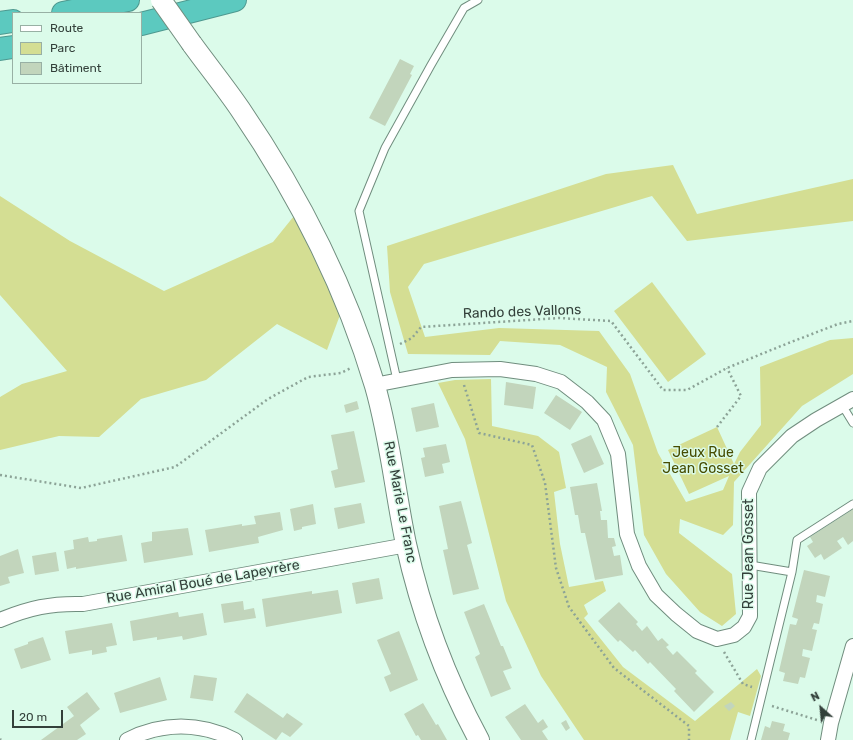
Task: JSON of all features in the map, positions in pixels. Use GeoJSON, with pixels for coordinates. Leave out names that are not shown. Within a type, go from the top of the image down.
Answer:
{"type":"FeatureCollection","features":[{"type":"Feature","properties":{"kind":"highway"},"geometry":{"type":"LineString","coordinates":[[68,12],[128,0]]}},
{"type":"Feature","properties":{"kind":"highway"},"geometry":{"type":"LineString","coordinates":[[142,24],[235,0]]}},
{"type":"Feature","properties":{"kind":"highway"},"geometry":{"type":"LineString","coordinates":[[0,23],[12,21]]}},
{"type":"Feature","properties":{"kind":"highway"},"geometry":{"type":"LineString","coordinates":[[0,49],[12,47]]}},
{"type":"Feature","properties":{"kind":"street","name":"Rue Marie Le Franc"},"geometry":{"type":"LineString","coordinates":[[161,0],[240,109],[272,159],[328,261],[374,385],[384,420],[407,545],[436,648],[458,701],[480,740]]}},
{"type":"Feature","properties":{"kind":"street"},"geometry":{"type":"LineString","coordinates":[[374,385],[459,370],[500,369],[536,374],[561,382],[587,402],[604,420],[618,454],[627,534],[639,566],[656,595],[697,631],[717,639]]}},
{"type":"Feature","properties":{"kind":"street","name":"Rue Jean Gosset"},"geometry":{"type":"LineString","coordinates":[[717,639],[734,635],[744,627],[750,616],[749,492],[760,468],[792,436],[816,420],[848,402]]}},
{"type":"Feature","properties":{"kind":"street","name":"Rue Amiral Boué de Lapeyrère"},"geometry":{"type":"LineString","coordinates":[[0,620],[28,609],[60,604],[83,604],[407,545]]}},
{"type":"Feature","properties":{"kind":"street"},"geometry":{"type":"LineString","coordinates":[[828,740],[831,723],[853,646]]}},
{"type":"Feature","properties":{"kind":"street"},"geometry":{"type":"LineString","coordinates":[[127,740],[147,732],[188,726],[208,728],[235,740]]}},
{"type":"Feature","properties":{"kind":"lane"},"geometry":{"type":"LineString","coordinates":[[397,380],[359,211],[385,148],[427,72],[464,8],[478,0]]}},
{"type":"Feature","properties":{"kind":"lane"},"geometry":{"type":"LineString","coordinates":[[848,402],[853,423]]}},
{"type":"Feature","properties":{"kind":"lane"},"geometry":{"type":"LineString","coordinates":[[752,740],[762,690],[792,572],[797,540],[853,504]]}},
{"type":"Feature","properties":{"kind":"lane"},"geometry":{"type":"LineString","coordinates":[[750,565],[792,572]]}},
{"type":"Feature","properties":{"kind":"path","name":"Rando des Vallons"},"geometry":{"type":"LineString","coordinates":[[391,348],[412,338],[421,327],[559,318],[611,321],[663,390],[687,390],[727,368],[838,324],[853,321]]}},
{"type":"Feature","properties":{"kind":"path"},"geometry":{"type":"LineString","coordinates":[[0,475],[81,488],[175,467],[268,399],[308,377],[341,373],[365,360]]}},
{"type":"Feature","properties":{"kind":"path"},"geometry":{"type":"LineString","coordinates":[[716,427],[741,396],[727,368]]}},
{"type":"Feature","properties":{"kind":"path"},"geometry":{"type":"LineString","coordinates":[[459,370],[479,433],[532,445],[545,483],[556,568],[570,607],[614,668],[689,726],[688,740]]}},
{"type":"Feature","properties":{"kind":"path"},"geometry":{"type":"LineString","coordinates":[[717,639],[743,684]]}},
{"type":"Feature","properties":{"kind":"path"},"geometry":{"type":"LineString","coordinates":[[762,690],[773,707],[831,723]]}},
{"type":"Feature","properties":{"kind":"green space","name":"Jeux Rue Jean Gosset"},"geometry":{"type":"Polygon","coordinates":[[[673,165],[697,214],[853,179],[853,221],[687,241],[652,196],[424,264],[408,287],[425,337],[499,328],[599,331],[630,374],[658,453],[686,502],[723,490],[729,476],[689,494],[668,450],[717,427],[734,464],[740,452],[761,425],[760,367],[830,340],[853,338],[853,374],[802,406],[734,482],[733,525],[723,535],[680,519],[679,533],[732,574],[736,614],[722,626],[700,612],[666,574],[644,535],[633,445],[606,392],[607,367],[560,345],[500,341],[490,355],[408,354],[390,292],[387,246],[606,174],[673,165]]]}},
{"type":"Feature","properties":{"kind":"green space"},"geometry":{"type":"Polygon","coordinates":[[[0,196],[70,241],[164,291],[273,242],[298,211],[343,307],[327,350],[277,324],[206,380],[141,399],[99,437],[59,436],[0,450],[0,397],[22,384],[67,371],[0,295],[0,196]]]}},
{"type":"Feature","properties":{"kind":"green space"},"geometry":{"type":"Polygon","coordinates":[[[652,282],[706,354],[668,382],[614,311],[652,282]]]}},
{"type":"Feature","properties":{"kind":"green space"},"geometry":{"type":"Polygon","coordinates":[[[491,379],[492,426],[538,436],[559,452],[566,488],[554,492],[560,544],[569,587],[603,581],[606,591],[584,605],[588,614],[584,618],[623,667],[695,721],[757,669],[761,676],[750,716],[738,712],[730,740],[584,740],[541,676],[506,601],[465,439],[438,383],[455,380],[491,379]]]}},
{"type":"Feature","properties":{"kind":"building"},"geometry":{"type":"Polygon","coordinates":[[[400,59],[414,66],[410,74],[412,75],[385,126],[369,118],[400,59]]]}},
{"type":"Feature","properties":{"kind":"building"},"geometry":{"type":"Polygon","coordinates":[[[506,382],[536,387],[533,409],[504,405],[506,382]]]}},
{"type":"Feature","properties":{"kind":"building"},"geometry":{"type":"Polygon","coordinates":[[[556,395],[582,412],[570,430],[544,413],[556,395]]]}},
{"type":"Feature","properties":{"kind":"building"},"geometry":{"type":"Polygon","coordinates":[[[357,401],[359,409],[346,413],[344,405],[357,401]]]}},
{"type":"Feature","properties":{"kind":"building"},"geometry":{"type":"Polygon","coordinates":[[[434,403],[439,427],[416,432],[411,408],[434,403]]]}},
{"type":"Feature","properties":{"kind":"building"},"geometry":{"type":"Polygon","coordinates":[[[354,431],[365,482],[335,488],[331,471],[338,469],[331,435],[354,431]]]}},
{"type":"Feature","properties":{"kind":"building"},"geometry":{"type":"Polygon","coordinates":[[[591,435],[604,464],[584,473],[571,444],[591,435]]]}},
{"type":"Feature","properties":{"kind":"building"},"geometry":{"type":"Polygon","coordinates":[[[446,444],[450,462],[442,464],[444,473],[425,477],[421,458],[425,457],[423,448],[446,444]]]}},
{"type":"Feature","properties":{"kind":"building"},"geometry":{"type":"Polygon","coordinates":[[[597,483],[602,511],[600,511],[601,520],[607,520],[608,538],[614,538],[616,546],[612,547],[614,556],[620,555],[623,575],[595,580],[585,533],[581,533],[578,515],[575,515],[570,487],[597,483]]]}},
{"type":"Feature","properties":{"kind":"building"},"geometry":{"type":"Polygon","coordinates":[[[461,501],[472,543],[467,545],[479,589],[453,595],[443,550],[448,549],[439,506],[461,501]]]}},
{"type":"Feature","properties":{"kind":"building"},"geometry":{"type":"Polygon","coordinates":[[[361,503],[365,523],[338,529],[334,508],[361,503]]]}},
{"type":"Feature","properties":{"kind":"building"},"geometry":{"type":"Polygon","coordinates":[[[313,504],[316,524],[302,527],[302,529],[294,531],[290,509],[313,504]]]}},
{"type":"Feature","properties":{"kind":"building"},"geometry":{"type":"Polygon","coordinates":[[[853,509],[853,541],[848,545],[843,537],[837,541],[842,548],[824,560],[821,554],[815,558],[807,546],[813,542],[810,537],[853,509]]]}},
{"type":"Feature","properties":{"kind":"building"},"geometry":{"type":"Polygon","coordinates":[[[280,512],[283,530],[258,537],[259,543],[209,552],[205,530],[242,524],[242,526],[256,524],[254,516],[280,512]]]}},
{"type":"Feature","properties":{"kind":"building"},"geometry":{"type":"Polygon","coordinates":[[[188,528],[193,555],[144,563],[141,543],[152,541],[152,532],[188,528]]]}},
{"type":"Feature","properties":{"kind":"building"},"geometry":{"type":"Polygon","coordinates":[[[122,535],[127,561],[67,569],[64,551],[74,549],[73,540],[88,537],[89,542],[97,541],[97,539],[122,535]]]}},
{"type":"Feature","properties":{"kind":"building"},"geometry":{"type":"Polygon","coordinates":[[[18,549],[24,573],[8,577],[10,583],[0,586],[0,556],[18,549]]]}},
{"type":"Feature","properties":{"kind":"building"},"geometry":{"type":"Polygon","coordinates":[[[56,552],[59,571],[35,575],[32,556],[56,552]]]}},
{"type":"Feature","properties":{"kind":"building"},"geometry":{"type":"Polygon","coordinates":[[[804,570],[830,576],[825,597],[817,595],[816,602],[823,604],[819,624],[814,623],[812,629],[817,630],[812,651],[803,649],[802,656],[810,658],[805,678],[800,677],[798,684],[783,681],[785,673],[779,671],[790,624],[796,625],[798,619],[792,617],[804,570]]]}},
{"type":"Feature","properties":{"kind":"building"},"geometry":{"type":"Polygon","coordinates":[[[379,578],[383,599],[356,604],[352,583],[379,578]]]}},
{"type":"Feature","properties":{"kind":"building"},"geometry":{"type":"Polygon","coordinates":[[[338,590],[342,613],[266,627],[262,599],[312,591],[312,594],[338,590]]]}},
{"type":"Feature","properties":{"kind":"building"},"geometry":{"type":"Polygon","coordinates":[[[243,601],[244,610],[254,608],[256,618],[224,623],[221,604],[243,601]]]}},
{"type":"Feature","properties":{"kind":"building"},"geometry":{"type":"Polygon","coordinates":[[[619,602],[638,622],[636,624],[642,631],[647,626],[658,641],[662,638],[669,645],[666,647],[673,655],[677,651],[697,671],[695,673],[714,692],[694,712],[674,691],[676,689],[650,662],[648,664],[635,650],[633,652],[620,640],[618,642],[598,621],[619,602]]]}},
{"type":"Feature","properties":{"kind":"building"},"geometry":{"type":"Polygon","coordinates":[[[484,604],[501,646],[503,646],[512,668],[503,671],[511,689],[491,697],[475,657],[480,654],[464,612],[484,604]]]}},
{"type":"Feature","properties":{"kind":"building"},"geometry":{"type":"Polygon","coordinates":[[[178,612],[179,617],[203,613],[207,635],[183,640],[182,636],[157,640],[157,637],[133,641],[130,621],[178,612]]]}},
{"type":"Feature","properties":{"kind":"building"},"geometry":{"type":"Polygon","coordinates":[[[112,623],[117,645],[106,647],[107,652],[92,655],[92,650],[69,654],[65,631],[112,623]]]}},
{"type":"Feature","properties":{"kind":"building"},"geometry":{"type":"Polygon","coordinates":[[[399,631],[418,680],[390,692],[384,677],[391,674],[377,640],[399,631]]]}},
{"type":"Feature","properties":{"kind":"building"},"geometry":{"type":"Polygon","coordinates":[[[43,637],[51,660],[21,669],[14,649],[43,637]]]}},
{"type":"Feature","properties":{"kind":"building"},"geometry":{"type":"Polygon","coordinates":[[[194,675],[217,678],[213,701],[190,698],[194,675]]]}},
{"type":"Feature","properties":{"kind":"building"},"geometry":{"type":"Polygon","coordinates":[[[160,677],[167,700],[120,713],[114,693],[160,677]]]}},
{"type":"Feature","properties":{"kind":"building"},"geometry":{"type":"Polygon","coordinates":[[[87,692],[100,709],[80,725],[86,734],[77,740],[41,740],[74,716],[67,707],[87,692]]]}},
{"type":"Feature","properties":{"kind":"building"},"geometry":{"type":"Polygon","coordinates":[[[247,693],[283,718],[287,713],[303,724],[290,737],[282,732],[276,740],[234,712],[247,693]]]}},
{"type":"Feature","properties":{"kind":"building"},"geometry":{"type":"Polygon","coordinates":[[[731,702],[735,706],[729,711],[724,706],[731,702]]]}},
{"type":"Feature","properties":{"kind":"building"},"geometry":{"type":"Polygon","coordinates":[[[423,703],[447,740],[421,740],[418,735],[416,736],[404,714],[423,703]]]}},
{"type":"Feature","properties":{"kind":"building"},"geometry":{"type":"Polygon","coordinates":[[[525,704],[538,723],[543,719],[548,727],[542,731],[548,740],[521,740],[505,717],[525,704]]]}},
{"type":"Feature","properties":{"kind":"building"},"geometry":{"type":"Polygon","coordinates":[[[566,720],[570,728],[566,731],[561,723],[566,720]]]}},
{"type":"Feature","properties":{"kind":"building"},"geometry":{"type":"Polygon","coordinates":[[[772,721],[785,724],[783,731],[790,733],[788,740],[761,740],[765,726],[770,728],[772,721]]]}}]}
